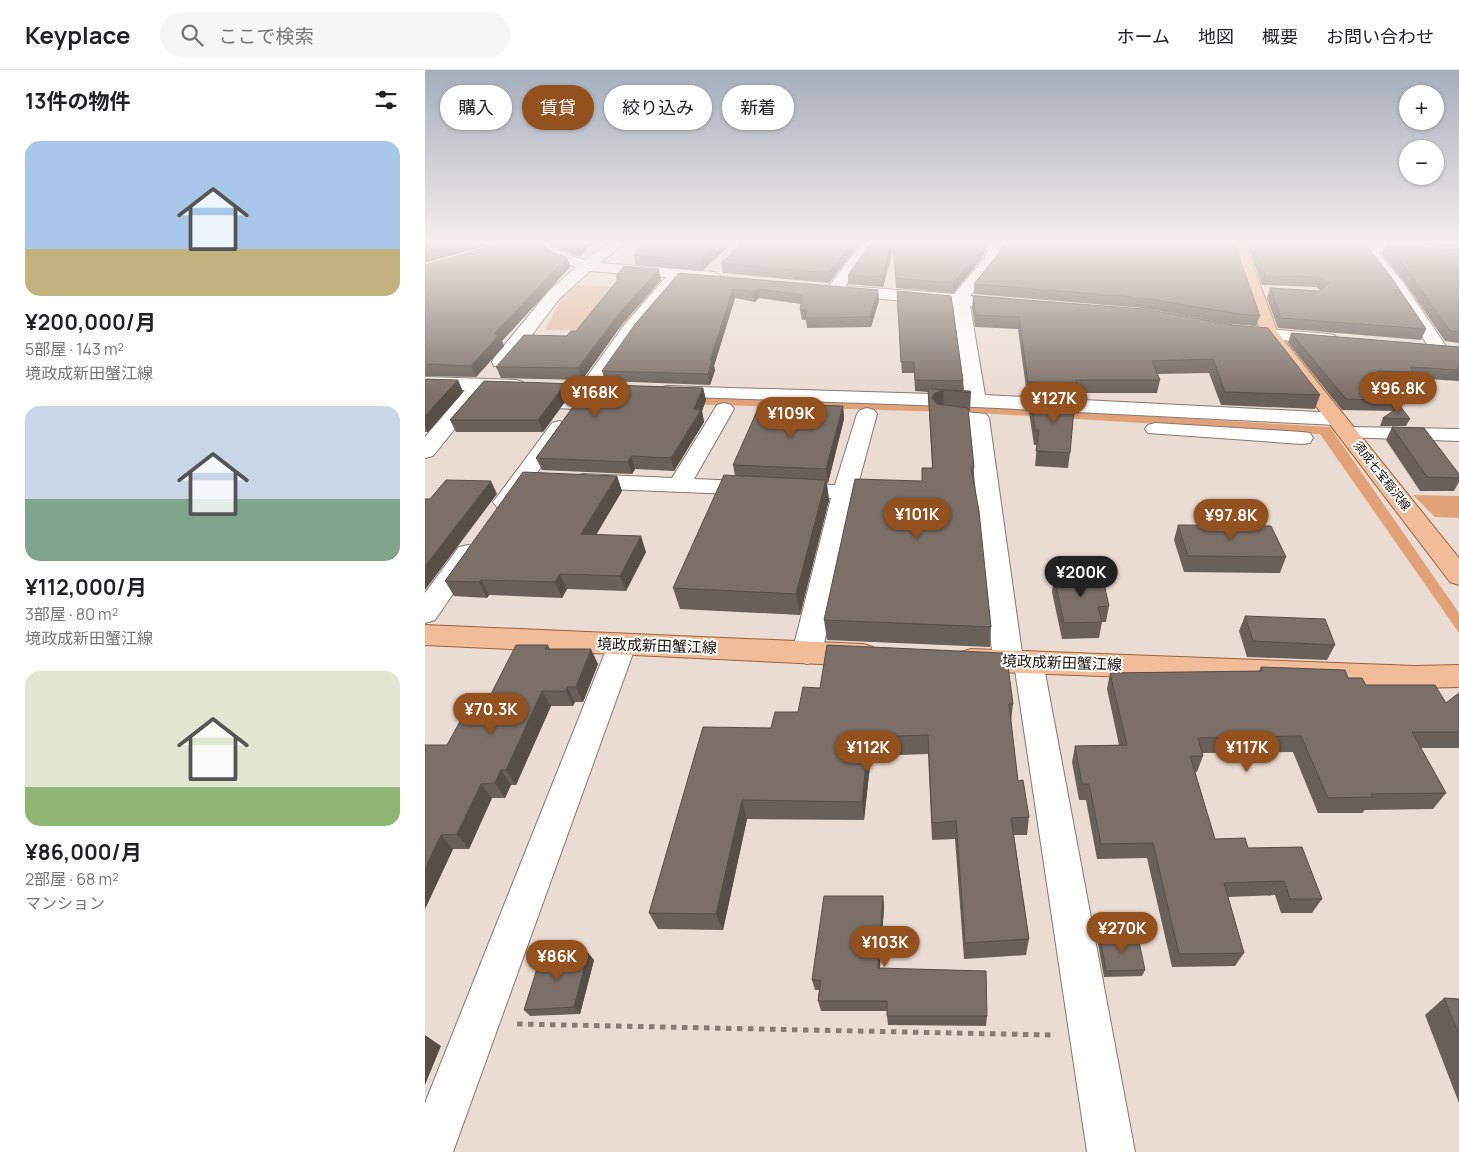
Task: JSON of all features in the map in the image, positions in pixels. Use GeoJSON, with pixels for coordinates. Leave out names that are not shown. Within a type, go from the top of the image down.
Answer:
{"type":"FeatureCollection","features":[{"type":"Feature","properties":{"kind":"main road","name":"須成七宝稲沢線"},"geometry":{"type":"LineString","coordinates":[[1256,293],[1270,334],[1459,576]]}},
{"type":"Feature","properties":{"kind":"main road","name":"境政成新田蟹江線"},"geometry":{"type":"LineString","coordinates":[[425,635],[893,656]]}},
{"type":"Feature","properties":{"kind":"main road","name":"境政成新田蟹江線"},"geometry":{"type":"LineString","coordinates":[[941,658],[1415,677],[1459,676]]}},
{"type":"Feature","properties":{"kind":"street"},"geometry":{"type":"LineString","coordinates":[[425,452],[473,393],[521,339],[556,293]]}},
{"type":"Feature","properties":{"kind":"street"},"geometry":{"type":"LineString","coordinates":[[425,613],[631,328],[660,293]]}},
{"type":"Feature","properties":{"kind":"street"},"geometry":{"type":"LineString","coordinates":[[874,293],[1025,305]]}},
{"type":"Feature","properties":{"kind":"street"},"geometry":{"type":"LineString","coordinates":[[965,293],[959,301],[1018,662],[1091,1036],[1111,1152]]}},
{"type":"Feature","properties":{"kind":"street"},"geometry":{"type":"LineString","coordinates":[[1403,293],[1439,349]]}},
{"type":"Feature","properties":{"kind":"street"},"geometry":{"type":"LineString","coordinates":[[1223,330],[1345,340]]}},
{"type":"Feature","properties":{"kind":"street"},"geometry":{"type":"LineString","coordinates":[[1421,347],[1459,350]]}},
{"type":"Feature","properties":{"kind":"street"},"geometry":{"type":"LineString","coordinates":[[425,383],[473,393]]}},
{"type":"Feature","properties":{"kind":"street"},"geometry":{"type":"LineString","coordinates":[[425,400],[473,393],[978,409],[1343,426],[1459,435]]}},
{"type":"Feature","properties":{"kind":"street"},"geometry":{"type":"LineString","coordinates":[[641,398],[724,409],[867,414],[978,409],[1302,438]]}},
{"type":"Feature","properties":{"kind":"street"},"geometry":{"type":"LineString","coordinates":[[679,486],[724,409]]}},
{"type":"Feature","properties":{"kind":"street"},"geometry":{"type":"LineString","coordinates":[[807,653],[839,492],[867,414]]}},
{"type":"Feature","properties":{"kind":"street"},"geometry":{"type":"LineString","coordinates":[[522,478],[839,492]]}},
{"type":"Feature","properties":{"kind":"street"},"geometry":{"type":"LineString","coordinates":[[429,1152],[622,645]]}},
{"type":"Feature","properties":{"kind":"path"},"geometry":{"type":"LineString","coordinates":[[478,1023],[1091,1036]]}},
{"type":"Feature","properties":{"kind":"shaded area"},"geometry":{"type":"Polygon","coordinates":[[[655,293],[625,330],[545,330],[563,295],[655,293]]]}},
{"type":"Feature","properties":{"kind":"shaded area"},"geometry":{"type":"Polygon","coordinates":[[[425,390],[978,406],[1330,427],[1459,613],[1459,633],[1320,434],[979,413],[425,396],[425,390]]]}},
{"type":"Feature","properties":{"kind":"shaded area"},"geometry":{"type":"Polygon","coordinates":[[[1413,495],[1459,496],[1459,518],[1435,517],[1413,495]]]}},
{"type":"Feature","properties":{"kind":"building"},"geometry":{"type":"Polygon","coordinates":[[[425,293],[532,293],[494,334],[499,335],[471,366],[425,364],[425,293]]]}},
{"type":"Feature","properties":{"kind":"building"},"geometry":{"type":"Polygon","coordinates":[[[607,293],[637,293],[620,312],[578,368],[496,367],[524,335],[567,336],[571,331],[576,331],[607,293]]]}},
{"type":"Feature","properties":{"kind":"building"},"geometry":{"type":"Polygon","coordinates":[[[661,293],[732,293],[710,360],[712,360],[708,374],[602,371],[636,323],[661,293]]]}},
{"type":"Feature","properties":{"kind":"building"},"geometry":{"type":"Polygon","coordinates":[[[792,293],[877,293],[870,317],[805,318],[807,310],[800,310],[803,295],[792,293]]]}},
{"type":"Feature","properties":{"kind":"building"},"geometry":{"type":"Polygon","coordinates":[[[897,293],[951,296],[963,381],[915,380],[914,362],[901,362],[897,293]]]}},
{"type":"Feature","properties":{"kind":"building"},"geometry":{"type":"Polygon","coordinates":[[[1089,293],[1252,293],[1260,316],[1233,313],[1144,298],[1089,293]]]}},
{"type":"Feature","properties":{"kind":"building"},"geometry":{"type":"Polygon","coordinates":[[[1272,293],[1402,293],[1426,329],[1281,318],[1272,293]]]}},
{"type":"Feature","properties":{"kind":"building"},"geometry":{"type":"Polygon","coordinates":[[[1424,293],[1459,293],[1459,332],[1450,331],[1424,293]]]}},
{"type":"Feature","properties":{"kind":"building"},"geometry":{"type":"Polygon","coordinates":[[[973,296],[1144,309],[1233,325],[1268,328],[1320,395],[1225,392],[1213,359],[1152,361],[1160,380],[1076,380],[1076,384],[1028,382],[1019,317],[976,315],[973,296]]]}},
{"type":"Feature","properties":{"kind":"building"},"geometry":{"type":"Polygon","coordinates":[[[1291,333],[1459,347],[1459,370],[1410,367],[1414,372],[1377,371],[1400,401],[1346,399],[1291,333]]]}},
{"type":"Feature","properties":{"kind":"building"},"geometry":{"type":"Polygon","coordinates":[[[425,379],[458,380],[425,416],[425,379]]]}},
{"type":"Feature","properties":{"kind":"building"},"geometry":{"type":"Polygon","coordinates":[[[484,381],[703,388],[694,409],[701,410],[671,458],[631,456],[628,462],[536,458],[583,393],[580,387],[572,384],[563,387],[538,420],[450,420],[484,381]]]}},
{"type":"Feature","properties":{"kind":"building"},"geometry":{"type":"Polygon","coordinates":[[[928,389],[970,391],[971,393],[944,390],[935,393],[932,398],[937,404],[968,408],[974,467],[971,468],[979,511],[991,627],[824,620],[855,479],[922,481],[922,468],[933,468],[928,389]]]}},
{"type":"Feature","properties":{"kind":"building"},"geometry":{"type":"Polygon","coordinates":[[[1031,397],[1075,399],[1070,453],[1036,451],[1039,430],[1035,430],[1031,397]]]}},
{"type":"Feature","properties":{"kind":"building"},"geometry":{"type":"Polygon","coordinates":[[[811,405],[843,406],[826,469],[733,465],[757,411],[809,412],[811,405]]]}},
{"type":"Feature","properties":{"kind":"building"},"geometry":{"type":"Polygon","coordinates":[[[1400,406],[1410,419],[1383,418],[1400,406]]]}},
{"type":"Feature","properties":{"kind":"building"},"geometry":{"type":"Polygon","coordinates":[[[1392,427],[1424,428],[1459,474],[1459,478],[1427,477],[1392,427]]]}},
{"type":"Feature","properties":{"kind":"building"},"geometry":{"type":"Polygon","coordinates":[[[523,472],[617,476],[581,534],[641,536],[620,576],[560,574],[555,582],[445,581],[523,472]]]}},
{"type":"Feature","properties":{"kind":"building"},"geometry":{"type":"Polygon","coordinates":[[[724,475],[826,480],[796,594],[673,588],[724,475]]]}},
{"type":"Feature","properties":{"kind":"building"},"geometry":{"type":"Polygon","coordinates":[[[446,480],[491,481],[425,566],[425,499],[430,499],[446,480]]]}},
{"type":"Feature","properties":{"kind":"building"},"geometry":{"type":"Polygon","coordinates":[[[1178,525],[1271,526],[1286,557],[1188,556],[1178,525]]]}},
{"type":"Feature","properties":{"kind":"building"},"geometry":{"type":"Polygon","coordinates":[[[1102,575],[1109,606],[1098,607],[1102,622],[1064,623],[1054,577],[1102,575]]]}},
{"type":"Feature","properties":{"kind":"building"},"geometry":{"type":"Polygon","coordinates":[[[1245,616],[1325,619],[1335,645],[1253,641],[1245,616]]]}},
{"type":"Feature","properties":{"kind":"building"},"geometry":{"type":"Polygon","coordinates":[[[516,645],[548,645],[545,649],[591,649],[576,687],[567,687],[566,691],[542,691],[506,770],[501,770],[495,783],[481,784],[457,834],[441,835],[425,868],[425,745],[447,745],[474,696],[490,696],[516,645]]]}},
{"type":"Feature","properties":{"kind":"building"},"geometry":{"type":"Polygon","coordinates":[[[827,645],[1003,653],[1004,658],[1007,658],[1013,704],[1009,704],[1018,781],[1023,780],[1029,817],[1011,818],[1029,939],[965,943],[956,821],[932,823],[928,735],[869,737],[862,802],[742,800],[716,914],[649,913],[703,727],[771,728],[775,712],[798,712],[803,687],[820,688],[827,645]]]}},
{"type":"Feature","properties":{"kind":"building"},"geometry":{"type":"Polygon","coordinates":[[[1261,667],[1345,670],[1348,678],[1362,678],[1366,685],[1435,685],[1446,703],[1459,693],[1459,732],[1412,732],[1446,793],[1371,794],[1373,797],[1328,798],[1301,736],[1198,738],[1203,756],[1190,756],[1215,839],[1245,838],[1248,848],[1302,847],[1322,899],[1290,899],[1284,881],[1224,883],[1244,953],[1179,954],[1153,843],[1101,844],[1089,784],[1082,784],[1075,746],[1127,745],[1110,673],[1262,671],[1261,667]]]}},
{"type":"Feature","properties":{"kind":"building"},"geometry":{"type":"Polygon","coordinates":[[[824,896],[883,896],[878,968],[986,971],[987,1016],[887,1016],[887,1001],[818,1001],[821,980],[812,980],[824,896]]]}},
{"type":"Feature","properties":{"kind":"building"},"geometry":{"type":"Polygon","coordinates":[[[1100,937],[1138,937],[1145,970],[1106,971],[1100,937]]]}},
{"type":"Feature","properties":{"kind":"building"},"geometry":{"type":"Polygon","coordinates":[[[588,953],[574,1007],[524,1010],[541,956],[588,953]]]}},
{"type":"Feature","properties":{"kind":"building"},"geometry":{"type":"Polygon","coordinates":[[[1444,998],[1459,999],[1459,1035],[1444,998]]]}}]}
